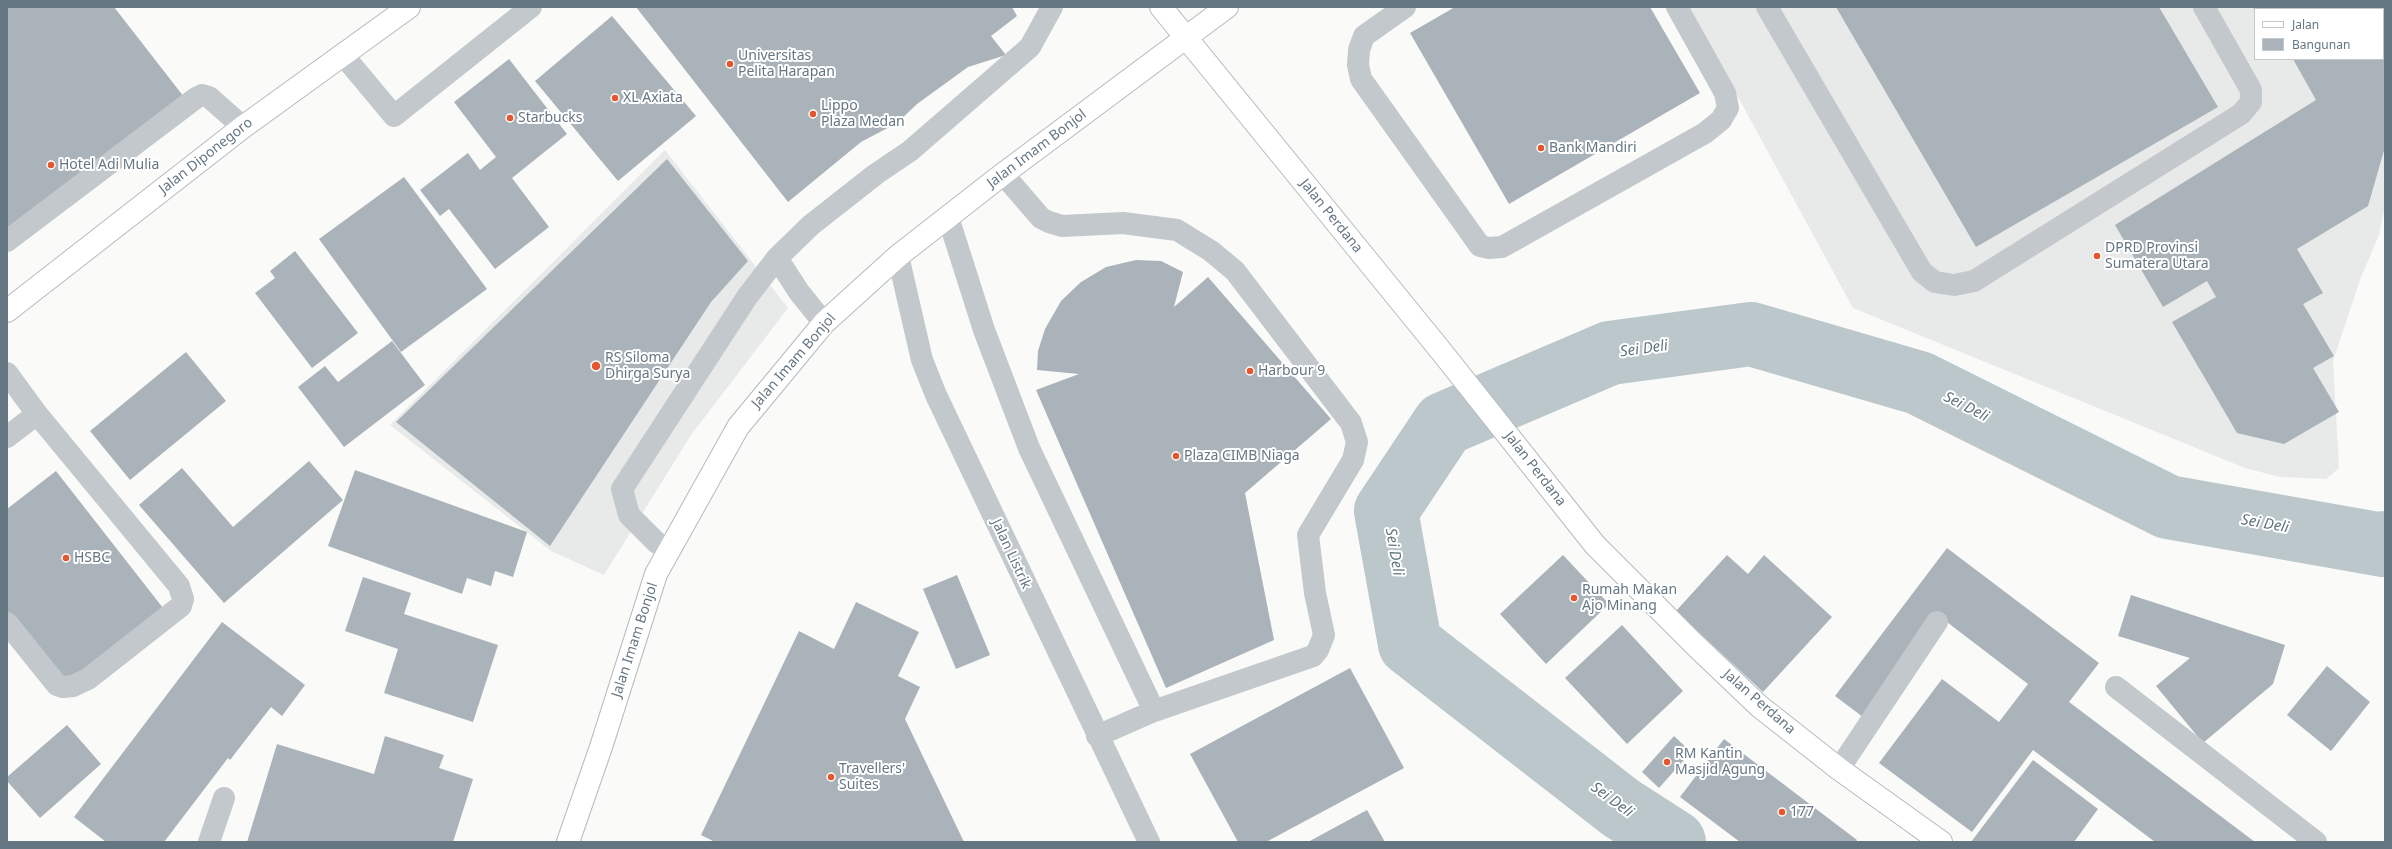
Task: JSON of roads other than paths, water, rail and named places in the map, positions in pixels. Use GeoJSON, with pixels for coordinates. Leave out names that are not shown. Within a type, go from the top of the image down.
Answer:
{"type":"FeatureCollection","features":[{"type":"Feature","properties":{"kind":"main road","name":"Jalan Diponegoro"},"geometry":{"type":"LineString","coordinates":[[7,311],[243,127],[409,7]]}},
{"type":"Feature","properties":{"kind":"main road","name":"Jalan Perdana"},"geometry":{"type":"LineString","coordinates":[[1161,7],[1441,351],[1595,545],[1693,643],[1759,706],[1839,769],[1941,842]]}},
{"type":"Feature","properties":{"kind":"main road","name":"Jalan Imam Bonjol"},"geometry":{"type":"LineString","coordinates":[[568,842],[601,747],[656,574],[668,550],[738,427],[824,322],[898,256],[1003,174],[1227,7]]}},
{"type":"Feature","properties":{"kind":"street"},"geometry":{"type":"LineString","coordinates":[[343,55],[394,116],[531,7]]}},
{"type":"Feature","properties":{"kind":"street"},"geometry":{"type":"LineString","coordinates":[[668,550],[656,542],[629,515],[622,489],[747,297],[777,258],[811,225],[876,174],[910,151],[1030,47],[1052,7]]}},
{"type":"Feature","properties":{"kind":"street"},"geometry":{"type":"LineString","coordinates":[[1405,7],[1364,36],[1359,50],[1358,65],[1361,79],[1480,246],[1489,248],[1502,247],[1705,133],[1721,120],[1728,108],[1725,93],[1677,7]]}},
{"type":"Feature","properties":{"kind":"street"},"geometry":{"type":"LineString","coordinates":[[1767,7],[1922,272],[1935,282],[1954,285],[1974,281],[2242,114],[2250,102],[2251,90],[2204,7]]}},
{"type":"Feature","properties":{"kind":"street"},"geometry":{"type":"LineString","coordinates":[[7,241],[202,95],[209,97],[243,127]]}},
{"type":"Feature","properties":{"kind":"street"},"geometry":{"type":"LineString","coordinates":[[1003,174],[1041,218],[1049,222],[1062,226],[1123,223],[1177,230],[1211,251],[1235,271],[1351,423],[1357,442],[1353,460],[1308,535],[1315,593],[1324,635],[1318,650],[1313,656],[1154,711],[1098,736]]}},
{"type":"Feature","properties":{"kind":"street"},"geometry":{"type":"LineString","coordinates":[[948,217],[984,330],[1029,448],[1154,711]]}},
{"type":"Feature","properties":{"kind":"street","name":"Jalan Listrik"},"geometry":{"type":"LineString","coordinates":[[898,256],[922,360],[936,394],[1149,842]]}},
{"type":"Feature","properties":{"kind":"street"},"geometry":{"type":"LineString","coordinates":[[777,258],[799,292],[824,322]]}},
{"type":"Feature","properties":{"kind":"street"},"geometry":{"type":"LineString","coordinates":[[7,373],[37,414],[179,586],[183,599],[181,606],[88,679],[74,686],[63,687],[57,685],[7,623]]}},
{"type":"Feature","properties":{"kind":"street"},"geometry":{"type":"LineString","coordinates":[[7,437],[37,414]]}},
{"type":"Feature","properties":{"kind":"street"},"geometry":{"type":"LineString","coordinates":[[1839,769],[1937,622]]}},
{"type":"Feature","properties":{"kind":"street"},"geometry":{"type":"LineString","coordinates":[[2116,687],[2316,842]]}},
{"type":"Feature","properties":{"kind":"street"},"geometry":{"type":"LineString","coordinates":[[209,842],[224,798]]}},
{"type":"Feature","properties":{"kind":"waterway","name":"Sei Deli"},"geometry":{"type":"LineString","coordinates":[[1674,842],[1621,808],[1410,644],[1386,511],[1444,424],[1610,353],[1751,334],[1919,383],[2168,507],[2383,545],[2385,543]]}},
{"type":"Feature","properties":{"kind":"place","name":"Universitas Pelita Harapan"},"geometry":{"type":"Point","coordinates":[730,64]}},
{"type":"Feature","properties":{"kind":"place","name":"XL Axiata"},"geometry":{"type":"Point","coordinates":[615,98]}},
{"type":"Feature","properties":{"kind":"place","name":"Lippo Plaza Medan"},"geometry":{"type":"Point","coordinates":[813,114]}},
{"type":"Feature","properties":{"kind":"place","name":"Starbucks"},"geometry":{"type":"Point","coordinates":[510,118]}},
{"type":"Feature","properties":{"kind":"place","name":"Bank Mandiri"},"geometry":{"type":"Point","coordinates":[1541,148]}},
{"type":"Feature","properties":{"kind":"place","name":"Hotel Adi Mulia"},"geometry":{"type":"Point","coordinates":[51,165]}},
{"type":"Feature","properties":{"kind":"place","name":"DPRD Provinsi Sumatera Utara"},"geometry":{"type":"Point","coordinates":[2097,256]}},
{"type":"Feature","properties":{"kind":"place","name":"RS Siloma Dhirga Surya"},"geometry":{"type":"Point","coordinates":[596,366]}},
{"type":"Feature","properties":{"kind":"place","name":"Harbour 9"},"geometry":{"type":"Point","coordinates":[1250,371]}},
{"type":"Feature","properties":{"kind":"place","name":"Plaza CIMB Niaga"},"geometry":{"type":"Point","coordinates":[1176,456]}},
{"type":"Feature","properties":{"kind":"place","name":"HSBC"},"geometry":{"type":"Point","coordinates":[66,558]}},
{"type":"Feature","properties":{"kind":"place","name":"Rumah Makan Ajo Minang"},"geometry":{"type":"Point","coordinates":[1574,598]}},
{"type":"Feature","properties":{"kind":"place","name":"RM Kantin Masjid Agung"},"geometry":{"type":"Point","coordinates":[1667,762]}},
{"type":"Feature","properties":{"kind":"place","name":"Travellers' Suites"},"geometry":{"type":"Point","coordinates":[831,777]}},
{"type":"Feature","properties":{"kind":"place","name":"177"},"geometry":{"type":"Point","coordinates":[1782,812]}}]}
